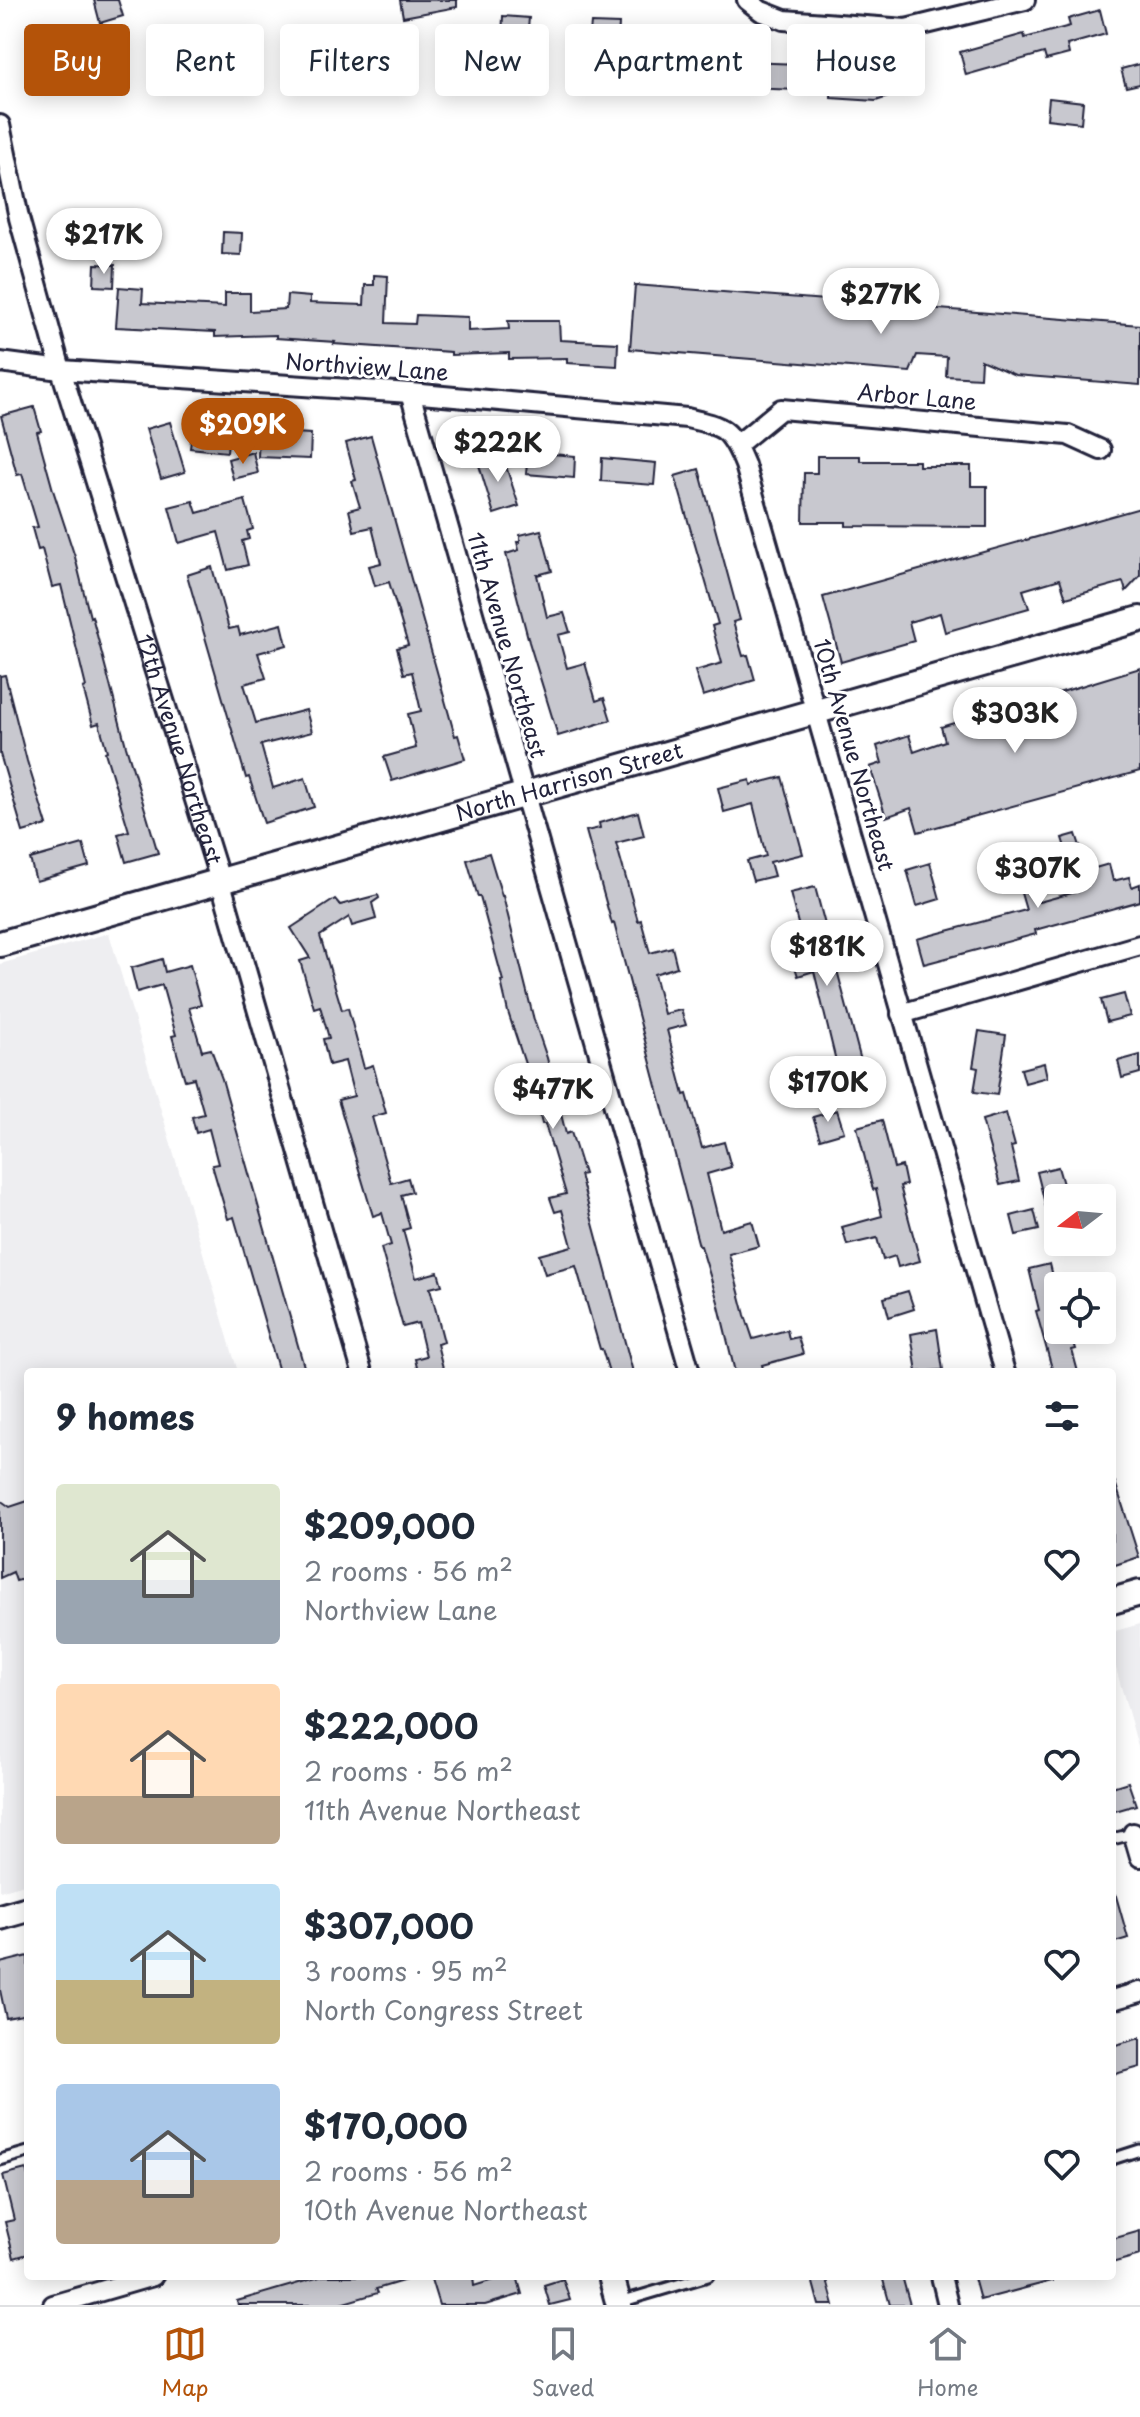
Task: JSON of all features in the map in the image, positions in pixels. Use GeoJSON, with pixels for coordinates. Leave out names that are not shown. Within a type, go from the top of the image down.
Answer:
{"type":"FeatureCollection","features":[{"type":"Feature","properties":{"kind":"street"},"geometry":{"type":"LineString","coordinates":[[747,0],[761,11],[784,20],[906,29],[1025,0]]}},
{"type":"Feature","properties":{"kind":"street","name":"12th Avenue Northeast"},"geometry":{"type":"LineString","coordinates":[[0,125],[19,218],[61,370],[220,880],[361,1368]]}},
{"type":"Feature","properties":{"kind":"street","name":"Northview Lane"},"geometry":{"type":"LineString","coordinates":[[0,362],[61,370],[410,393],[687,418],[714,424],[732,438]]}},
{"type":"Feature","properties":{"kind":"street","name":"11th Avenue Northeast"},"geometry":{"type":"LineString","coordinates":[[410,393],[689,1368]]}},
{"type":"Feature","properties":{"kind":"street","name":"Arbor Lane"},"geometry":{"type":"LineString","coordinates":[[732,438],[781,409],[1068,435],[1101,450]]}},
{"type":"Feature","properties":{"kind":"street","name":"10th Avenue Northeast"},"geometry":{"type":"LineString","coordinates":[[732,438],[745,465],[817,711],[1004,1368]]}},
{"type":"Feature","properties":{"kind":"street","name":"North Harrison Street"},"geometry":{"type":"LineString","coordinates":[[2,937],[220,880],[1140,619]]}},
{"type":"Feature","properties":{"kind":"street"},"geometry":{"type":"LineString","coordinates":[[901,1014],[1140,945]]}},
{"type":"Feature","properties":{"kind":"street"},"geometry":{"type":"LineString","coordinates":[[1116,1600],[1140,1593]]}},
{"type":"Feature","properties":{"kind":"street"},"geometry":{"type":"LineString","coordinates":[[1137,1832],[1140,1857]]}},
{"type":"Feature","properties":{"kind":"street"},"geometry":{"type":"LineString","coordinates":[[0,1917],[24,1910]]}},
{"type":"Feature","properties":{"kind":"street"},"geometry":{"type":"LineString","coordinates":[[1116,1999],[1140,1992]]}},
{"type":"Feature","properties":{"kind":"street"},"geometry":{"type":"LineString","coordinates":[[53,2305],[139,2280]]}},
{"type":"Feature","properties":{"kind":"street"},"geometry":{"type":"LineString","coordinates":[[612,2280],[615,2304]]}},
{"type":"Feature","properties":{"kind":"street"},"geometry":{"type":"LineString","coordinates":[[942,2280],[948,2305]]}},
{"type":"Feature","properties":{"kind":"lane"},"geometry":{"type":"LineString","coordinates":[[1116,1838],[1137,1832]]}},
{"type":"Feature","properties":{"kind":"lane"},"geometry":{"type":"LineString","coordinates":[[1116,2158],[1140,2150]]}},
{"type":"Feature","properties":{"kind":"lane"},"geometry":{"type":"LineString","coordinates":[[0,2160],[24,2153]]}},
{"type":"Feature","properties":{"kind":"lane"},"geometry":{"type":"LineString","coordinates":[[615,2304],[695,2280]]}},
{"type":"Feature","properties":{"kind":"shaded area"},"geometry":{"type":"Polygon","coordinates":[[[109,933],[237,1368],[24,1368],[24,1884],[0,1891],[0,964],[109,933]]]}},
{"type":"Feature","properties":{"kind":"shaded area"},"geometry":{"type":"Polygon","coordinates":[[[1140,1624],[1140,1754],[1116,1668],[1116,1631],[1140,1624]]]}},
{"type":"Feature","properties":{"kind":"building"},"geometry":{"type":"Polygon","coordinates":[[[94,0],[118,0],[123,16],[100,23],[94,0]]]}},
{"type":"Feature","properties":{"kind":"building"},"geometry":{"type":"Polygon","coordinates":[[[400,0],[457,0],[457,7],[403,17],[400,0]]]}},
{"type":"Feature","properties":{"kind":"building"},"geometry":{"type":"Polygon","coordinates":[[[1100,10],[1106,34],[1067,45],[1069,54],[1046,60],[1044,53],[966,75],[960,52],[1024,34],[1025,38],[1070,26],[1068,19],[1100,10]]]}},
{"type":"Feature","properties":{"kind":"building"},"geometry":{"type":"Polygon","coordinates":[[[503,16],[529,18],[528,24],[503,24],[503,16]]]}},
{"type":"Feature","properties":{"kind":"building"},"geometry":{"type":"Polygon","coordinates":[[[771,63],[787,64],[787,90],[771,89],[771,63]]]}},
{"type":"Feature","properties":{"kind":"building"},"geometry":{"type":"Polygon","coordinates":[[[1140,64],[1140,84],[1126,87],[1121,69],[1140,64]]]}},
{"type":"Feature","properties":{"kind":"building"},"geometry":{"type":"Polygon","coordinates":[[[831,96],[891,96],[876,101],[831,96]]]}},
{"type":"Feature","properties":{"kind":"building"},"geometry":{"type":"Polygon","coordinates":[[[1049,98],[1083,102],[1081,123],[1047,119],[1049,98]]]}},
{"type":"Feature","properties":{"kind":"building"},"geometry":{"type":"Polygon","coordinates":[[[223,232],[242,233],[241,255],[222,254],[223,232]]]}},
{"type":"Feature","properties":{"kind":"building"},"geometry":{"type":"Polygon","coordinates":[[[95,264],[115,265],[114,287],[94,286],[95,264]]]}},
{"type":"Feature","properties":{"kind":"building"},"geometry":{"type":"Polygon","coordinates":[[[374,275],[388,276],[386,323],[415,324],[416,315],[468,317],[468,331],[509,329],[508,321],[559,321],[560,340],[618,343],[617,366],[567,363],[567,358],[509,359],[509,353],[451,355],[451,352],[276,338],[276,335],[215,337],[215,332],[116,327],[119,287],[143,289],[142,303],[225,307],[225,293],[250,293],[250,311],[286,309],[287,295],[310,297],[310,303],[364,305],[365,285],[374,285],[374,275]]]}},
{"type":"Feature","properties":{"kind":"building"},"geometry":{"type":"Polygon","coordinates":[[[635,285],[1140,325],[1140,385],[1015,375],[981,360],[980,378],[946,376],[947,357],[917,355],[910,372],[630,349],[635,285]]]}},
{"type":"Feature","properties":{"kind":"building"},"geometry":{"type":"Polygon","coordinates":[[[34,407],[41,431],[37,432],[53,490],[75,557],[158,853],[126,862],[118,834],[129,831],[99,723],[93,725],[61,585],[52,587],[42,549],[38,550],[32,528],[38,527],[22,474],[17,475],[1,416],[34,407]]]}},
{"type":"Feature","properties":{"kind":"building"},"geometry":{"type":"Polygon","coordinates":[[[170,422],[185,472],[161,479],[146,429],[170,422]]]}},
{"type":"Feature","properties":{"kind":"building"},"geometry":{"type":"Polygon","coordinates":[[[193,425],[229,429],[227,452],[190,448],[193,425]]]}},
{"type":"Feature","properties":{"kind":"building"},"geometry":{"type":"Polygon","coordinates":[[[259,431],[311,434],[310,459],[258,457],[259,431]]]}},
{"type":"Feature","properties":{"kind":"building"},"geometry":{"type":"Polygon","coordinates":[[[371,436],[455,736],[458,735],[465,759],[392,781],[384,757],[416,748],[408,714],[421,711],[412,672],[404,674],[397,648],[408,645],[389,582],[375,586],[369,566],[381,563],[372,527],[354,531],[349,510],[360,507],[346,443],[371,436]]]}},
{"type":"Feature","properties":{"kind":"building"},"geometry":{"type":"Polygon","coordinates":[[[253,452],[258,473],[233,479],[228,459],[253,452]]]}},
{"type":"Feature","properties":{"kind":"building"},"geometry":{"type":"Polygon","coordinates":[[[528,452],[575,456],[574,478],[526,474],[528,452]]]}},
{"type":"Feature","properties":{"kind":"building"},"geometry":{"type":"Polygon","coordinates":[[[502,454],[519,506],[494,514],[478,462],[502,454]]]}},
{"type":"Feature","properties":{"kind":"building"},"geometry":{"type":"Polygon","coordinates":[[[817,456],[860,456],[860,461],[919,461],[919,466],[971,466],[971,486],[987,486],[987,527],[846,526],[846,522],[803,522],[804,473],[817,473],[817,456]]]}},
{"type":"Feature","properties":{"kind":"building"},"geometry":{"type":"Polygon","coordinates":[[[602,458],[656,463],[654,485],[601,481],[602,458]]]}},
{"type":"Feature","properties":{"kind":"building"},"geometry":{"type":"Polygon","coordinates":[[[699,469],[740,620],[733,622],[743,656],[748,655],[755,680],[703,696],[695,671],[722,663],[712,626],[718,624],[675,476],[699,469]]]}},
{"type":"Feature","properties":{"kind":"building"},"geometry":{"type":"Polygon","coordinates":[[[245,500],[253,529],[247,531],[249,539],[242,541],[248,565],[228,570],[218,532],[179,543],[169,507],[193,501],[197,513],[245,500]]]}},
{"type":"Feature","properties":{"kind":"building"},"geometry":{"type":"Polygon","coordinates":[[[1140,508],[1140,576],[1126,591],[1123,582],[1066,598],[1060,579],[1023,590],[1029,608],[945,632],[940,613],[909,622],[914,641],[841,662],[823,597],[1140,508]]]}},
{"type":"Feature","properties":{"kind":"building"},"geometry":{"type":"Polygon","coordinates":[[[541,530],[552,571],[537,575],[547,617],[564,613],[570,632],[558,635],[567,668],[585,663],[596,701],[604,698],[611,720],[558,736],[506,554],[519,550],[517,542],[520,542],[520,535],[541,530]]]}},
{"type":"Feature","properties":{"kind":"building"},"geometry":{"type":"Polygon","coordinates":[[[212,567],[229,629],[238,627],[240,635],[282,624],[287,645],[258,653],[266,678],[244,684],[256,723],[306,710],[312,732],[261,745],[273,788],[305,778],[314,807],[264,823],[249,777],[246,778],[187,575],[212,567]]]}},
{"type":"Feature","properties":{"kind":"building"},"geometry":{"type":"Polygon","coordinates":[[[1140,668],[1140,771],[918,832],[911,808],[886,817],[870,767],[882,763],[877,746],[909,735],[914,752],[945,741],[941,727],[1023,702],[1029,718],[1060,708],[1055,694],[1140,668]]]}},
{"type":"Feature","properties":{"kind":"building"},"geometry":{"type":"Polygon","coordinates":[[[5,675],[47,825],[23,832],[0,754],[0,676],[5,675]]]}},
{"type":"Feature","properties":{"kind":"building"},"geometry":{"type":"Polygon","coordinates":[[[782,777],[803,854],[770,862],[774,876],[753,881],[747,861],[766,856],[753,804],[724,812],[718,788],[750,780],[751,785],[782,777]]]}},
{"type":"Feature","properties":{"kind":"building"},"geometry":{"type":"Polygon","coordinates":[[[638,812],[644,836],[616,843],[650,953],[672,947],[677,967],[654,974],[664,1014],[681,1010],[686,1025],[667,1030],[702,1148],[724,1142],[731,1167],[707,1174],[721,1230],[752,1221],[759,1246],[729,1254],[753,1339],[787,1330],[789,1339],[798,1337],[803,1354],[762,1365],[763,1368],[734,1368],[614,923],[586,831],[600,828],[599,823],[638,812]]]}},
{"type":"Feature","properties":{"kind":"building"},"geometry":{"type":"Polygon","coordinates":[[[1076,834],[1088,870],[1109,864],[1113,881],[1129,877],[1132,887],[1140,884],[1140,901],[1035,930],[1036,934],[924,964],[917,939],[1026,910],[1016,876],[1031,872],[1039,902],[1079,891],[1062,838],[1076,834]]]}},
{"type":"Feature","properties":{"kind":"building"},"geometry":{"type":"Polygon","coordinates":[[[83,844],[89,866],[36,881],[30,859],[83,844]]]}},
{"type":"Feature","properties":{"kind":"building"},"geometry":{"type":"Polygon","coordinates":[[[489,853],[503,896],[566,1134],[571,1132],[584,1174],[580,1175],[632,1368],[608,1368],[576,1266],[545,1274],[539,1255],[572,1246],[562,1210],[555,1212],[550,1198],[566,1194],[545,1124],[542,1124],[528,1066],[508,1012],[503,981],[467,860],[489,853]]]}},
{"type":"Feature","properties":{"kind":"building"},"geometry":{"type":"Polygon","coordinates":[[[930,863],[940,899],[917,906],[907,870],[930,863]]]}},
{"type":"Feature","properties":{"kind":"building"},"geometry":{"type":"Polygon","coordinates":[[[815,887],[869,1091],[845,1098],[814,971],[798,976],[787,943],[802,939],[790,893],[815,887]]]}},
{"type":"Feature","properties":{"kind":"building"},"geometry":{"type":"Polygon","coordinates":[[[378,895],[379,898],[372,903],[376,919],[352,926],[349,917],[320,936],[342,1010],[348,1008],[364,1068],[373,1065],[386,1113],[372,1117],[391,1183],[408,1178],[412,1192],[401,1195],[410,1228],[403,1230],[416,1278],[438,1272],[442,1285],[430,1288],[444,1342],[437,1344],[443,1368],[417,1368],[415,1359],[426,1356],[418,1323],[403,1327],[381,1248],[391,1245],[382,1213],[373,1216],[338,1100],[354,1096],[345,1061],[329,1065],[323,1039],[329,1038],[320,1006],[314,1008],[300,961],[310,958],[291,928],[335,899],[340,905],[378,895]]]}},
{"type":"Feature","properties":{"kind":"building"},"geometry":{"type":"Polygon","coordinates":[[[162,959],[165,972],[190,965],[201,1005],[189,1008],[202,1051],[211,1049],[222,1079],[304,1368],[278,1368],[234,1217],[228,1219],[212,1165],[218,1164],[209,1129],[196,1133],[192,1117],[204,1114],[194,1078],[185,1080],[162,985],[137,992],[131,968],[162,959]]]}},
{"type":"Feature","properties":{"kind":"building"},"geometry":{"type":"Polygon","coordinates":[[[1124,994],[1130,1016],[1107,1022],[1101,1000],[1124,994]]]}},
{"type":"Feature","properties":{"kind":"building"},"geometry":{"type":"Polygon","coordinates":[[[979,1031],[1006,1035],[997,1095],[974,1092],[978,1068],[973,1067],[979,1031]]]}},
{"type":"Feature","properties":{"kind":"building"},"geometry":{"type":"Polygon","coordinates":[[[1140,1055],[1140,1073],[1122,1078],[1118,1061],[1140,1055]]]}},
{"type":"Feature","properties":{"kind":"building"},"geometry":{"type":"Polygon","coordinates":[[[1044,1063],[1047,1077],[1025,1083],[1021,1069],[1044,1063]]]}},
{"type":"Feature","properties":{"kind":"building"},"geometry":{"type":"Polygon","coordinates":[[[837,1110],[844,1132],[820,1139],[813,1117],[837,1110]]]}},
{"type":"Feature","properties":{"kind":"building"},"geometry":{"type":"Polygon","coordinates":[[[1006,1113],[1015,1146],[1011,1147],[1019,1181],[1000,1185],[982,1120],[1006,1113]]]}},
{"type":"Feature","properties":{"kind":"building"},"geometry":{"type":"Polygon","coordinates":[[[882,1120],[894,1168],[902,1166],[906,1185],[900,1186],[920,1261],[898,1267],[895,1256],[883,1260],[877,1238],[847,1245],[842,1227],[882,1216],[857,1127],[882,1120]]]}},
{"type":"Feature","properties":{"kind":"building"},"geometry":{"type":"Polygon","coordinates":[[[1058,1167],[1063,1184],[1044,1184],[1044,1200],[1037,1172],[1058,1167]]]}},
{"type":"Feature","properties":{"kind":"building"},"geometry":{"type":"Polygon","coordinates":[[[1034,1210],[1039,1230],[1016,1235],[1011,1216],[1034,1210]]]}},
{"type":"Feature","properties":{"kind":"building"},"geometry":{"type":"Polygon","coordinates":[[[1050,1264],[1052,1272],[1044,1272],[1044,1340],[1036,1311],[1039,1310],[1029,1269],[1050,1264]]]}},
{"type":"Feature","properties":{"kind":"building"},"geometry":{"type":"Polygon","coordinates":[[[908,1291],[914,1309],[889,1317],[884,1298],[908,1291]]]}},
{"type":"Feature","properties":{"kind":"building"},"geometry":{"type":"Polygon","coordinates":[[[937,1329],[943,1368],[916,1368],[911,1334],[937,1329]]]}},
{"type":"Feature","properties":{"kind":"building"},"geometry":{"type":"Polygon","coordinates":[[[1045,1344],[1074,1344],[1076,1349],[1072,1350],[1077,1368],[1052,1368],[1045,1344]]]}},
{"type":"Feature","properties":{"kind":"building"},"geometry":{"type":"Polygon","coordinates":[[[1116,1485],[1139,1557],[1116,1565],[1116,1485]]]}},
{"type":"Feature","properties":{"kind":"building"},"geometry":{"type":"Polygon","coordinates":[[[0,1500],[10,1507],[24,1502],[24,1579],[16,1581],[13,1572],[0,1578],[0,1500]]]}},
{"type":"Feature","properties":{"kind":"building"},"geometry":{"type":"Polygon","coordinates":[[[1128,1782],[1136,1805],[1116,1811],[1116,1786],[1128,1782]]]}},
{"type":"Feature","properties":{"kind":"building"},"geometry":{"type":"Polygon","coordinates":[[[1116,1896],[1128,1938],[1116,1942],[1116,1896]]]}},
{"type":"Feature","properties":{"kind":"building"},"geometry":{"type":"Polygon","coordinates":[[[24,1957],[24,2015],[6,2018],[0,1990],[0,1963],[24,1957]]]}},
{"type":"Feature","properties":{"kind":"building"},"geometry":{"type":"Polygon","coordinates":[[[1140,2038],[1140,2067],[1116,2074],[1116,2045],[1140,2038]]]}},
{"type":"Feature","properties":{"kind":"building"},"geometry":{"type":"Polygon","coordinates":[[[24,2170],[24,2255],[14,2258],[5,2222],[14,2220],[3,2175],[24,2170]]]}},
{"type":"Feature","properties":{"kind":"building"},"geometry":{"type":"Polygon","coordinates":[[[1140,2231],[1140,2255],[1116,2262],[1116,2238],[1140,2231]]]}},
{"type":"Feature","properties":{"kind":"building"},"geometry":{"type":"Polygon","coordinates":[[[309,2280],[406,2280],[376,2289],[378,2293],[337,2305],[238,2305],[237,2301],[309,2280]]]}},
{"type":"Feature","properties":{"kind":"building"},"geometry":{"type":"Polygon","coordinates":[[[431,2280],[473,2280],[474,2286],[493,2280],[518,2280],[522,2294],[485,2305],[439,2305],[431,2280]]]}},
{"type":"Feature","properties":{"kind":"building"},"geometry":{"type":"Polygon","coordinates":[[[563,2280],[570,2300],[550,2305],[544,2285],[563,2280]]]}},
{"type":"Feature","properties":{"kind":"building"},"geometry":{"type":"Polygon","coordinates":[[[812,2280],[827,2280],[834,2305],[819,2305],[812,2280]]]}},
{"type":"Feature","properties":{"kind":"building"},"geometry":{"type":"Polygon","coordinates":[[[883,2280],[903,2280],[910,2305],[890,2305],[883,2280]]]}},
{"type":"Feature","properties":{"kind":"building"},"geometry":{"type":"Polygon","coordinates":[[[975,2280],[1052,2280],[1052,2281],[980,2300],[975,2280]]]}}]}
